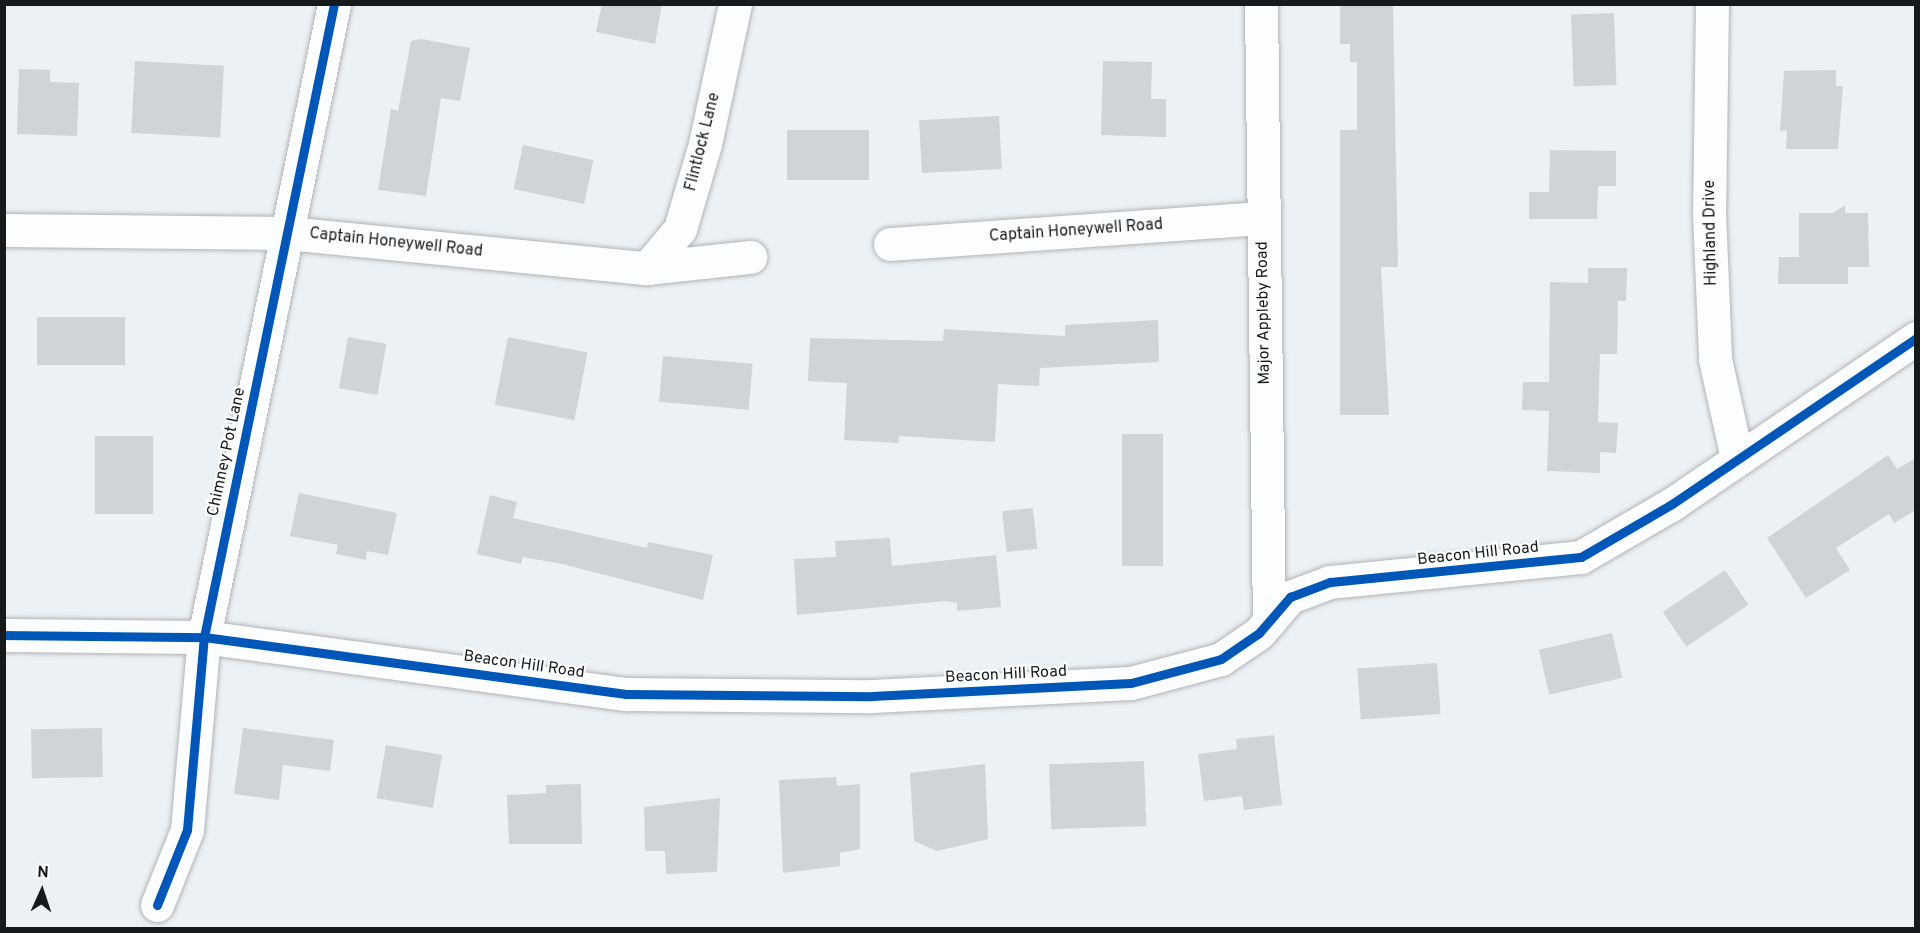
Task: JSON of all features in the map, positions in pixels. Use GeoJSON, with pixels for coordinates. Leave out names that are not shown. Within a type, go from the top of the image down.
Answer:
{"type":"FeatureCollection","features":[{"type":"Feature","properties":{"kind":"street","name":"Chimney Pot Lane"},"geometry":{"type":"LineString","coordinates":[[157,905],[187,830],[204,637],[334,4]]}},
{"type":"Feature","properties":{"kind":"street","name":"Flintlock Lane"},"geometry":{"type":"LineString","coordinates":[[647,268],[680,229],[705,144],[735,4]]}},
{"type":"Feature","properties":{"kind":"street","name":"Major Appleby Road"},"geometry":{"type":"LineString","coordinates":[[1261,4],[1269,622]]}},
{"type":"Feature","properties":{"kind":"street","name":"Highland Drive"},"geometry":{"type":"LineString","coordinates":[[1712,4],[1709,213],[1714,358],[1737,458]]}},
{"type":"Feature","properties":{"kind":"street","name":"Captain Honeywell Road"},"geometry":{"type":"LineString","coordinates":[[890,244],[1263,218]]}},
{"type":"Feature","properties":{"kind":"street","name":"Captain Honeywell Road"},"geometry":{"type":"LineString","coordinates":[[4,230],[287,233],[647,268],[750,257]]}},
{"type":"Feature","properties":{"kind":"street","name":"Beacon Hill Road"},"geometry":{"type":"LineString","coordinates":[[4,635],[204,637],[626,693],[872,696],[1131,683],[1221,659],[1269,622],[1290,597],[1330,582],[1581,557],[1737,458],[1916,338]]}},
{"type":"Feature","properties":{"kind":"building"},"geometry":{"type":"Polygon","coordinates":[[[602,4],[662,4],[655,44],[596,32],[602,4]]]}},
{"type":"Feature","properties":{"kind":"building"},"geometry":{"type":"Polygon","coordinates":[[[1340,4],[1393,4],[1398,267],[1381,267],[1389,415],[1340,415],[1340,130],[1357,130],[1357,62],[1350,62],[1350,44],[1340,44],[1340,4]]]}},
{"type":"Feature","properties":{"kind":"building"},"geometry":{"type":"Polygon","coordinates":[[[1614,13],[1617,85],[1574,86],[1571,15],[1614,13]]]}},
{"type":"Feature","properties":{"kind":"building"},"geometry":{"type":"Polygon","coordinates":[[[421,39],[470,48],[460,101],[441,98],[426,196],[378,190],[391,109],[398,111],[411,41],[421,39]]]}},
{"type":"Feature","properties":{"kind":"building"},"geometry":{"type":"Polygon","coordinates":[[[135,61],[224,66],[220,138],[131,133],[135,61]]]}},
{"type":"Feature","properties":{"kind":"building"},"geometry":{"type":"Polygon","coordinates":[[[1103,61],[1152,62],[1151,99],[1166,99],[1166,137],[1101,135],[1103,61]]]}},
{"type":"Feature","properties":{"kind":"building"},"geometry":{"type":"Polygon","coordinates":[[[19,69],[50,70],[50,82],[79,83],[77,136],[17,134],[19,69]]]}},
{"type":"Feature","properties":{"kind":"building"},"geometry":{"type":"Polygon","coordinates":[[[1836,70],[1836,86],[1843,86],[1838,149],[1786,149],[1787,130],[1780,131],[1784,71],[1836,70]]]}},
{"type":"Feature","properties":{"kind":"building"},"geometry":{"type":"Polygon","coordinates":[[[999,116],[1002,169],[922,173],[919,120],[999,116]]]}},
{"type":"Feature","properties":{"kind":"building"},"geometry":{"type":"Polygon","coordinates":[[[787,130],[869,130],[869,180],[787,180],[787,130]]]}},
{"type":"Feature","properties":{"kind":"building"},"geometry":{"type":"Polygon","coordinates":[[[523,145],[593,160],[584,204],[514,189],[523,145]]]}},
{"type":"Feature","properties":{"kind":"building"},"geometry":{"type":"Polygon","coordinates":[[[1550,150],[1616,151],[1616,186],[1598,186],[1597,219],[1529,219],[1529,192],[1549,192],[1550,150]]]}},
{"type":"Feature","properties":{"kind":"building"},"geometry":{"type":"Polygon","coordinates":[[[1845,205],[1845,213],[1868,213],[1869,267],[1848,267],[1848,284],[1778,284],[1779,257],[1799,257],[1799,213],[1833,213],[1845,205]]]}},
{"type":"Feature","properties":{"kind":"building"},"geometry":{"type":"Polygon","coordinates":[[[1588,268],[1627,268],[1626,301],[1618,301],[1617,354],[1600,354],[1598,422],[1618,423],[1616,453],[1600,452],[1600,473],[1547,471],[1549,411],[1522,410],[1523,382],[1549,382],[1550,282],[1588,283],[1588,268]]]}},
{"type":"Feature","properties":{"kind":"building"},"geometry":{"type":"Polygon","coordinates":[[[37,317],[125,317],[125,365],[37,365],[37,317]]]}},
{"type":"Feature","properties":{"kind":"building"},"geometry":{"type":"Polygon","coordinates":[[[1158,320],[1159,362],[1040,368],[1039,386],[998,384],[995,442],[899,436],[899,443],[844,440],[847,383],[808,381],[810,338],[943,341],[944,329],[1065,336],[1065,325],[1158,320]]]}},
{"type":"Feature","properties":{"kind":"building"},"geometry":{"type":"Polygon","coordinates":[[[348,337],[386,344],[377,395],[339,388],[348,337]]]}},
{"type":"Feature","properties":{"kind":"building"},"geometry":{"type":"Polygon","coordinates":[[[508,337],[588,352],[574,420],[495,405],[508,337]]]}},
{"type":"Feature","properties":{"kind":"building"},"geometry":{"type":"Polygon","coordinates":[[[663,356],[753,364],[749,410],[659,402],[663,356]]]}},
{"type":"Feature","properties":{"kind":"building"},"geometry":{"type":"Polygon","coordinates":[[[1122,434],[1163,434],[1163,566],[1122,566],[1122,434]]]}},
{"type":"Feature","properties":{"kind":"building"},"geometry":{"type":"Polygon","coordinates":[[[95,436],[153,436],[153,514],[95,514],[95,436]]]}},
{"type":"Feature","properties":{"kind":"building"},"geometry":{"type":"Polygon","coordinates":[[[1888,455],[1897,469],[1916,458],[1916,510],[1894,523],[1889,514],[1836,548],[1850,570],[1806,598],[1767,538],[1888,455]]]}},
{"type":"Feature","properties":{"kind":"building"},"geometry":{"type":"Polygon","coordinates":[[[299,493],[397,513],[388,555],[367,551],[366,560],[336,554],[338,545],[290,536],[299,493]]]}},
{"type":"Feature","properties":{"kind":"building"},"geometry":{"type":"Polygon","coordinates":[[[490,495],[517,502],[513,518],[647,548],[648,542],[713,555],[703,600],[562,564],[523,557],[521,564],[477,554],[490,495]]]}},
{"type":"Feature","properties":{"kind":"building"},"geometry":{"type":"Polygon","coordinates":[[[1033,508],[1037,549],[1006,552],[1002,511],[1033,508]]]}},
{"type":"Feature","properties":{"kind":"building"},"geometry":{"type":"Polygon","coordinates":[[[890,538],[892,566],[996,555],[1001,607],[957,611],[957,603],[945,601],[797,615],[794,559],[836,557],[835,541],[890,538]]]}},
{"type":"Feature","properties":{"kind":"building"},"geometry":{"type":"Polygon","coordinates":[[[1725,570],[1748,605],[1686,647],[1663,612],[1725,570]]]}},
{"type":"Feature","properties":{"kind":"building"},"geometry":{"type":"Polygon","coordinates":[[[1612,633],[1622,678],[1549,695],[1539,650],[1612,633]]]}},
{"type":"Feature","properties":{"kind":"building"},"geometry":{"type":"Polygon","coordinates":[[[1437,663],[1441,714],[1361,719],[1357,669],[1437,663]]]}},
{"type":"Feature","properties":{"kind":"building"},"geometry":{"type":"Polygon","coordinates":[[[102,728],[103,777],[32,778],[31,729],[102,728]]]}},
{"type":"Feature","properties":{"kind":"building"},"geometry":{"type":"Polygon","coordinates":[[[243,728],[334,740],[330,771],[283,765],[279,800],[234,794],[243,728]]]}},
{"type":"Feature","properties":{"kind":"building"},"geometry":{"type":"Polygon","coordinates":[[[1274,735],[1282,805],[1244,810],[1242,796],[1204,801],[1198,754],[1237,749],[1236,739],[1274,735]]]}},
{"type":"Feature","properties":{"kind":"building"},"geometry":{"type":"Polygon","coordinates":[[[386,745],[442,755],[433,808],[377,798],[386,745]]]}},
{"type":"Feature","properties":{"kind":"building"},"geometry":{"type":"Polygon","coordinates":[[[1144,761],[1146,826],[1051,829],[1049,764],[1144,761]]]}},
{"type":"Feature","properties":{"kind":"building"},"geometry":{"type":"Polygon","coordinates":[[[985,764],[988,839],[937,851],[914,841],[910,773],[985,764]]]}},
{"type":"Feature","properties":{"kind":"building"},"geometry":{"type":"Polygon","coordinates":[[[836,777],[837,786],[860,784],[860,849],[840,853],[840,866],[783,873],[779,780],[836,777]]]}},
{"type":"Feature","properties":{"kind":"building"},"geometry":{"type":"Polygon","coordinates":[[[581,784],[582,844],[509,844],[507,795],[546,793],[546,785],[581,784]]]}},
{"type":"Feature","properties":{"kind":"building"},"geometry":{"type":"Polygon","coordinates":[[[720,798],[717,872],[666,874],[665,851],[645,851],[644,807],[720,798]]]}},
{"type":"Feature","properties":{"kind":"cycle path"},"geometry":{"type":"LineString","coordinates":[[157,905],[187,830],[204,637],[334,4]]}},
{"type":"Feature","properties":{"kind":"cycle path"},"geometry":{"type":"LineString","coordinates":[[4,635],[204,637],[626,694],[872,696],[1131,683],[1221,659],[1259,633],[1290,597],[1330,582],[1581,557],[1672,504],[1916,338]]}}]}
